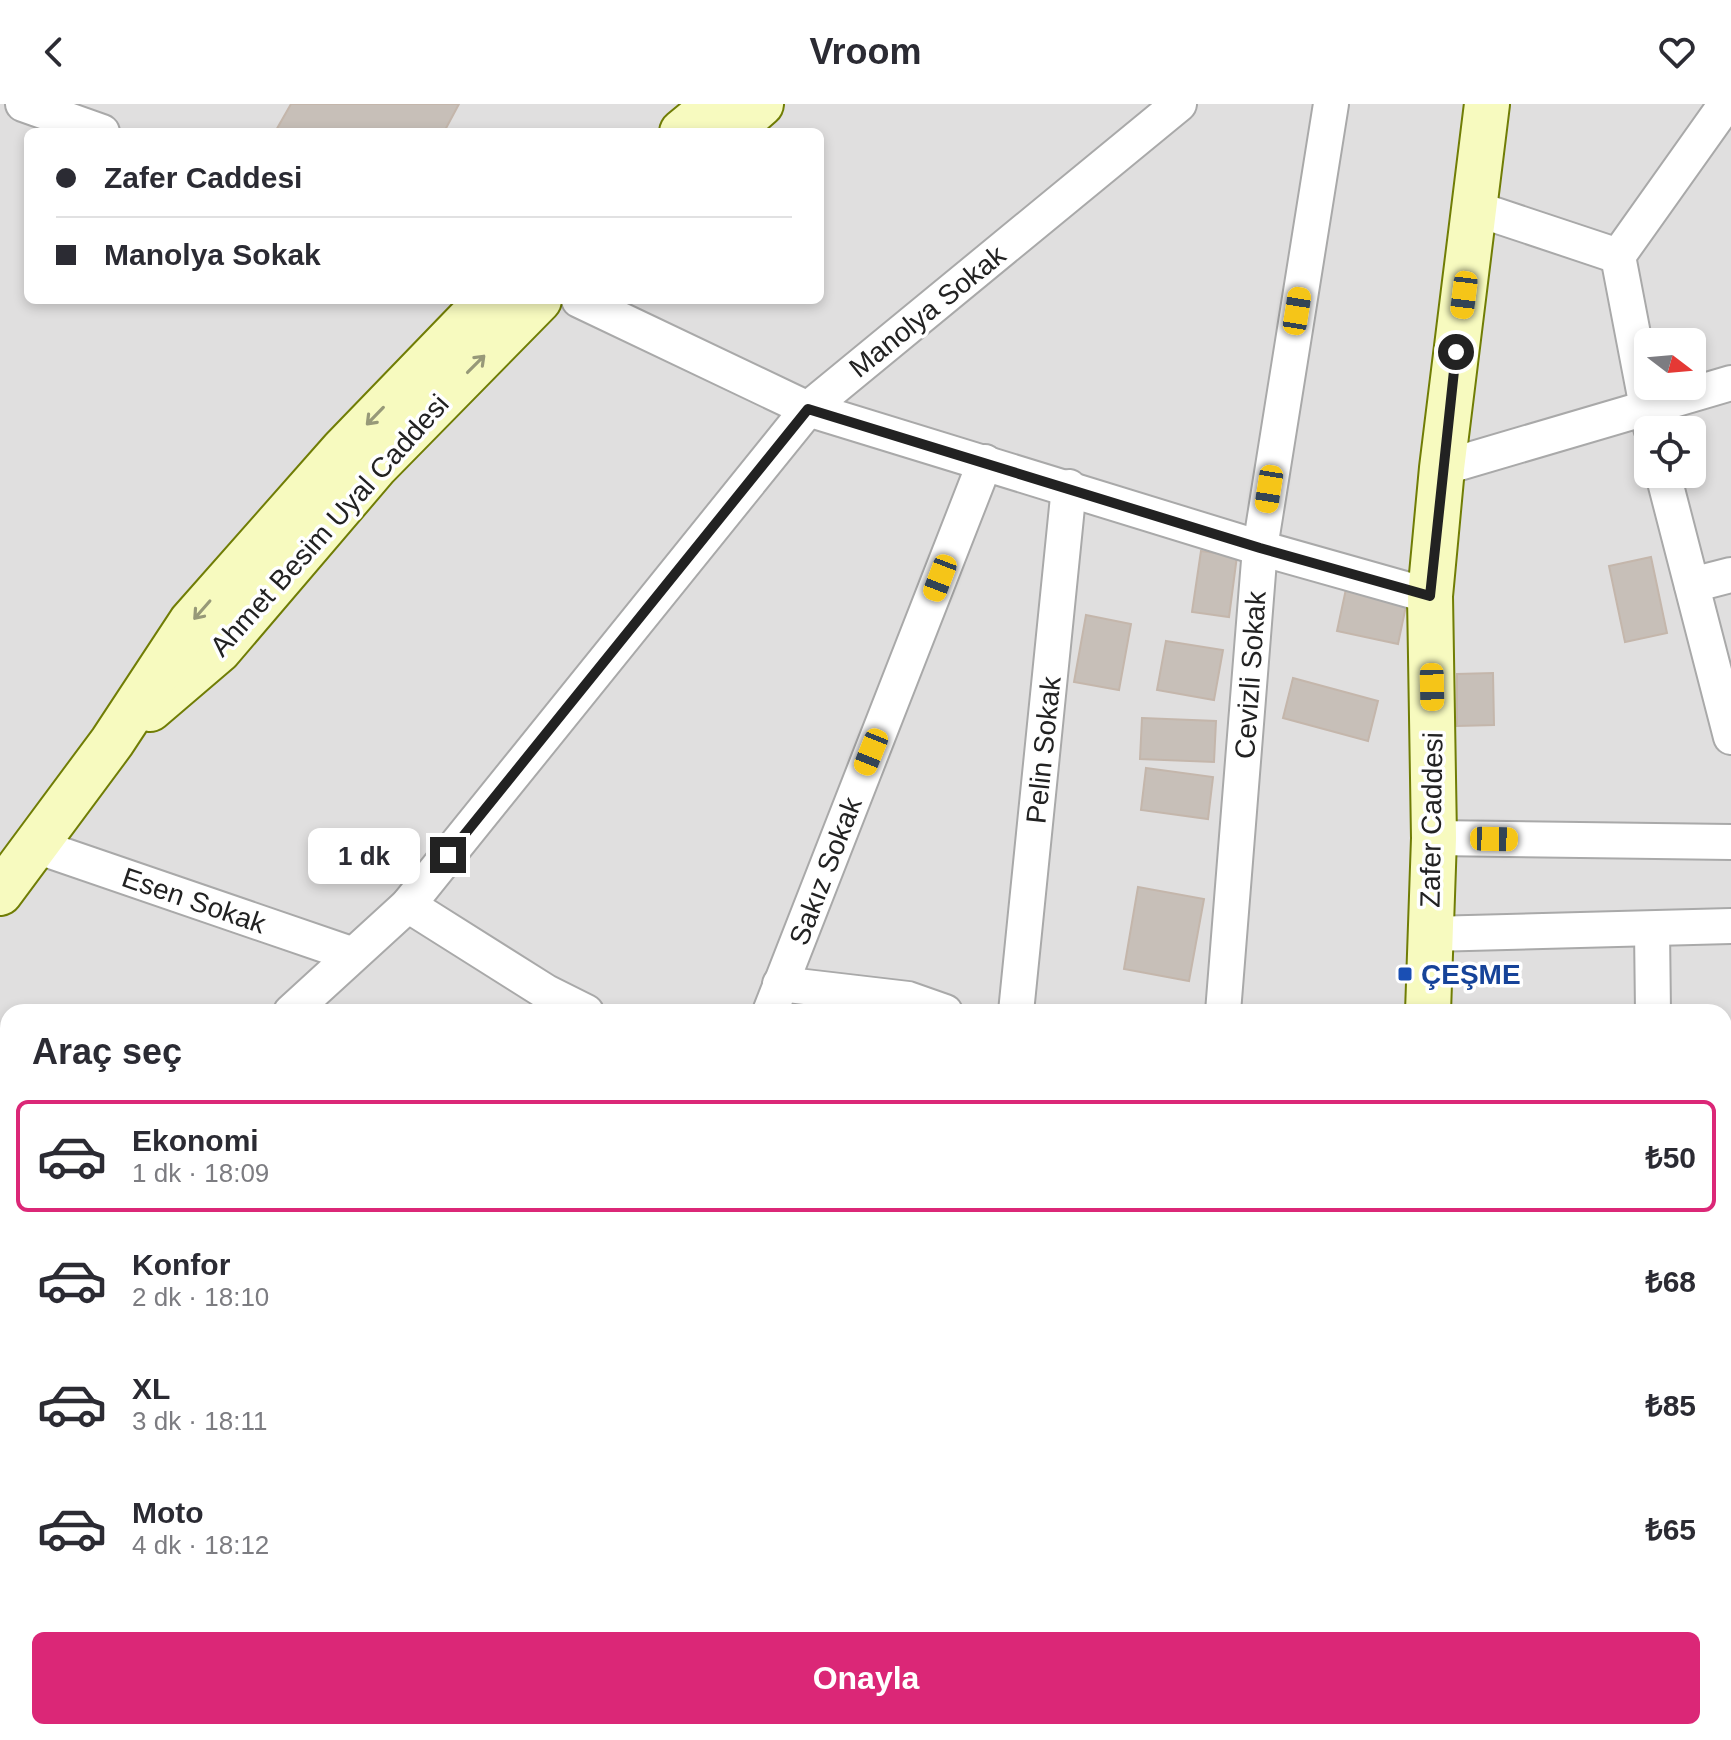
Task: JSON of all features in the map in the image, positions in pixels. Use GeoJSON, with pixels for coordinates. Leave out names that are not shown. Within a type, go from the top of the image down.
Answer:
{"type":"FeatureCollection","features":[{"type":"Feature","properties":{"kind":"main road"},"geometry":{"type":"LineString","coordinates":[[687,128],[716,104]]}},
{"type":"Feature","properties":{"kind":"main road"},"geometry":{"type":"LineString","coordinates":[[734,128],[761,104]]}},
{"type":"Feature","properties":{"kind":"main road","name":"Zafer Caddesi"},"geometry":{"type":"LineString","coordinates":[[1428,1004],[1434,838],[1430,596],[1442,468],[1487,104]]}},
{"type":"Feature","properties":{"kind":"main road","name":"Ahmet Besim Uyal Caddesi"},"geometry":{"type":"LineString","coordinates":[[0,893],[112,742],[191,622],[343,450],[484,304]]}},
{"type":"Feature","properties":{"kind":"main road","name":"Ahmet Besim Uyal Caddesi"},"geometry":{"type":"LineString","coordinates":[[112,742],[219,650],[376,466],[535,304]]}},
{"type":"Feature","properties":{"kind":"street"},"geometry":{"type":"LineString","coordinates":[[23,104],[91,128]]}},
{"type":"Feature","properties":{"kind":"street","name":"Manolya Sokak"},"geometry":{"type":"LineString","coordinates":[[299,1004],[408,905],[808,409],[1179,104]]}},
{"type":"Feature","properties":{"kind":"street","name":"Cevizli Sokak"},"geometry":{"type":"LineString","coordinates":[[1224,1004],[1260,548],[1331,104]]}},
{"type":"Feature","properties":{"kind":"street"},"geometry":{"type":"LineString","coordinates":[[1647,416],[1618,256],[1726,104]]}},
{"type":"Feature","properties":{"kind":"street"},"geometry":{"type":"LineString","coordinates":[[1474,208],[1618,256]]}},
{"type":"Feature","properties":{"kind":"street"},"geometry":{"type":"LineString","coordinates":[[587,304],[808,409],[1260,548],[1430,596]]}},
{"type":"Feature","properties":{"kind":"street"},"geometry":{"type":"LineString","coordinates":[[1655,416],[1731,383]]}},
{"type":"Feature","properties":{"kind":"street"},"geometry":{"type":"LineString","coordinates":[[1442,468],[1634,422]]}},
{"type":"Feature","properties":{"kind":"street","name":"Sakız Sokak"},"geometry":{"type":"LineString","coordinates":[[775,998],[985,462]]}},
{"type":"Feature","properties":{"kind":"street","name":"Pelin Sokak"},"geometry":{"type":"LineString","coordinates":[[1017,1004],[1069,487]]}},
{"type":"Feature","properties":{"kind":"street"},"geometry":{"type":"LineString","coordinates":[[1667,488],[1731,737]]}},
{"type":"Feature","properties":{"kind":"street"},"geometry":{"type":"LineString","coordinates":[[1692,585],[1731,575]]}},
{"type":"Feature","properties":{"kind":"street"},"geometry":{"type":"LineString","coordinates":[[1434,838],[1731,842]]}},
{"type":"Feature","properties":{"kind":"street","name":"Esen Sokak"},"geometry":{"type":"LineString","coordinates":[[36,846],[351,954]]}},
{"type":"Feature","properties":{"kind":"street"},"geometry":{"type":"LineString","coordinates":[[408,905],[543,1002]]}},
{"type":"Feature","properties":{"kind":"street"},"geometry":{"type":"LineString","coordinates":[[1430,934],[1731,926]]}},
{"type":"Feature","properties":{"kind":"street"},"geometry":{"type":"LineString","coordinates":[[1652,930],[1653,1004]]}},
{"type":"Feature","properties":{"kind":"street"},"geometry":{"type":"LineString","coordinates":[[775,998],[908,999],[922,1004]]}},
{"type":"Feature","properties":{"kind":"shaded area"},"geometry":{"type":"Polygon","coordinates":[[[0,104],[1731,104],[1731,1004],[0,1004],[0,104]]]}},
{"type":"Feature","properties":{"kind":"building"},"geometry":{"type":"Polygon","coordinates":[[[291,104],[459,104],[446,128],[277,128],[291,104]]]}},
{"type":"Feature","properties":{"kind":"building"},"geometry":{"type":"Polygon","coordinates":[[[1201,551],[1237,556],[1229,617],[1192,612],[1201,551]]]}},
{"type":"Feature","properties":{"kind":"building"},"geometry":{"type":"Polygon","coordinates":[[[1651,557],[1667,633],[1625,642],[1609,566],[1651,557]]]}},
{"type":"Feature","properties":{"kind":"building"},"geometry":{"type":"Polygon","coordinates":[[[1346,589],[1407,601],[1398,644],[1337,631],[1346,589]]]}},
{"type":"Feature","properties":{"kind":"building"},"geometry":{"type":"Polygon","coordinates":[[[1086,615],[1131,624],[1119,690],[1074,682],[1086,615]]]}},
{"type":"Feature","properties":{"kind":"building"},"geometry":{"type":"Polygon","coordinates":[[[1166,641],[1223,650],[1214,700],[1157,690],[1166,641]]]}},
{"type":"Feature","properties":{"kind":"building"},"geometry":{"type":"Polygon","coordinates":[[[1493,673],[1494,725],[1457,726],[1457,674],[1493,673]]]}},
{"type":"Feature","properties":{"kind":"building"},"geometry":{"type":"Polygon","coordinates":[[[1293,678],[1378,701],[1368,741],[1283,718],[1293,678]]]}},
{"type":"Feature","properties":{"kind":"building"},"geometry":{"type":"Polygon","coordinates":[[[1142,718],[1216,721],[1214,762],[1140,759],[1142,718]]]}},
{"type":"Feature","properties":{"kind":"building"},"geometry":{"type":"Polygon","coordinates":[[[1146,768],[1213,777],[1208,819],[1141,810],[1146,768]]]}},
{"type":"Feature","properties":{"kind":"building"},"geometry":{"type":"Polygon","coordinates":[[[1138,887],[1204,899],[1189,981],[1124,969],[1138,887]]]}},
{"type":"Feature","properties":{"kind":"place","name":"ÇEŞME"},"geometry":{"type":"Point","coordinates":[1405,974]}},
{"type":"Feature","properties":{"kind":"route"},"geometry":{"type":"LineString","coordinates":[[448,855],[808,409],[1260,548],[1430,596],[1456,352]]}}]}
